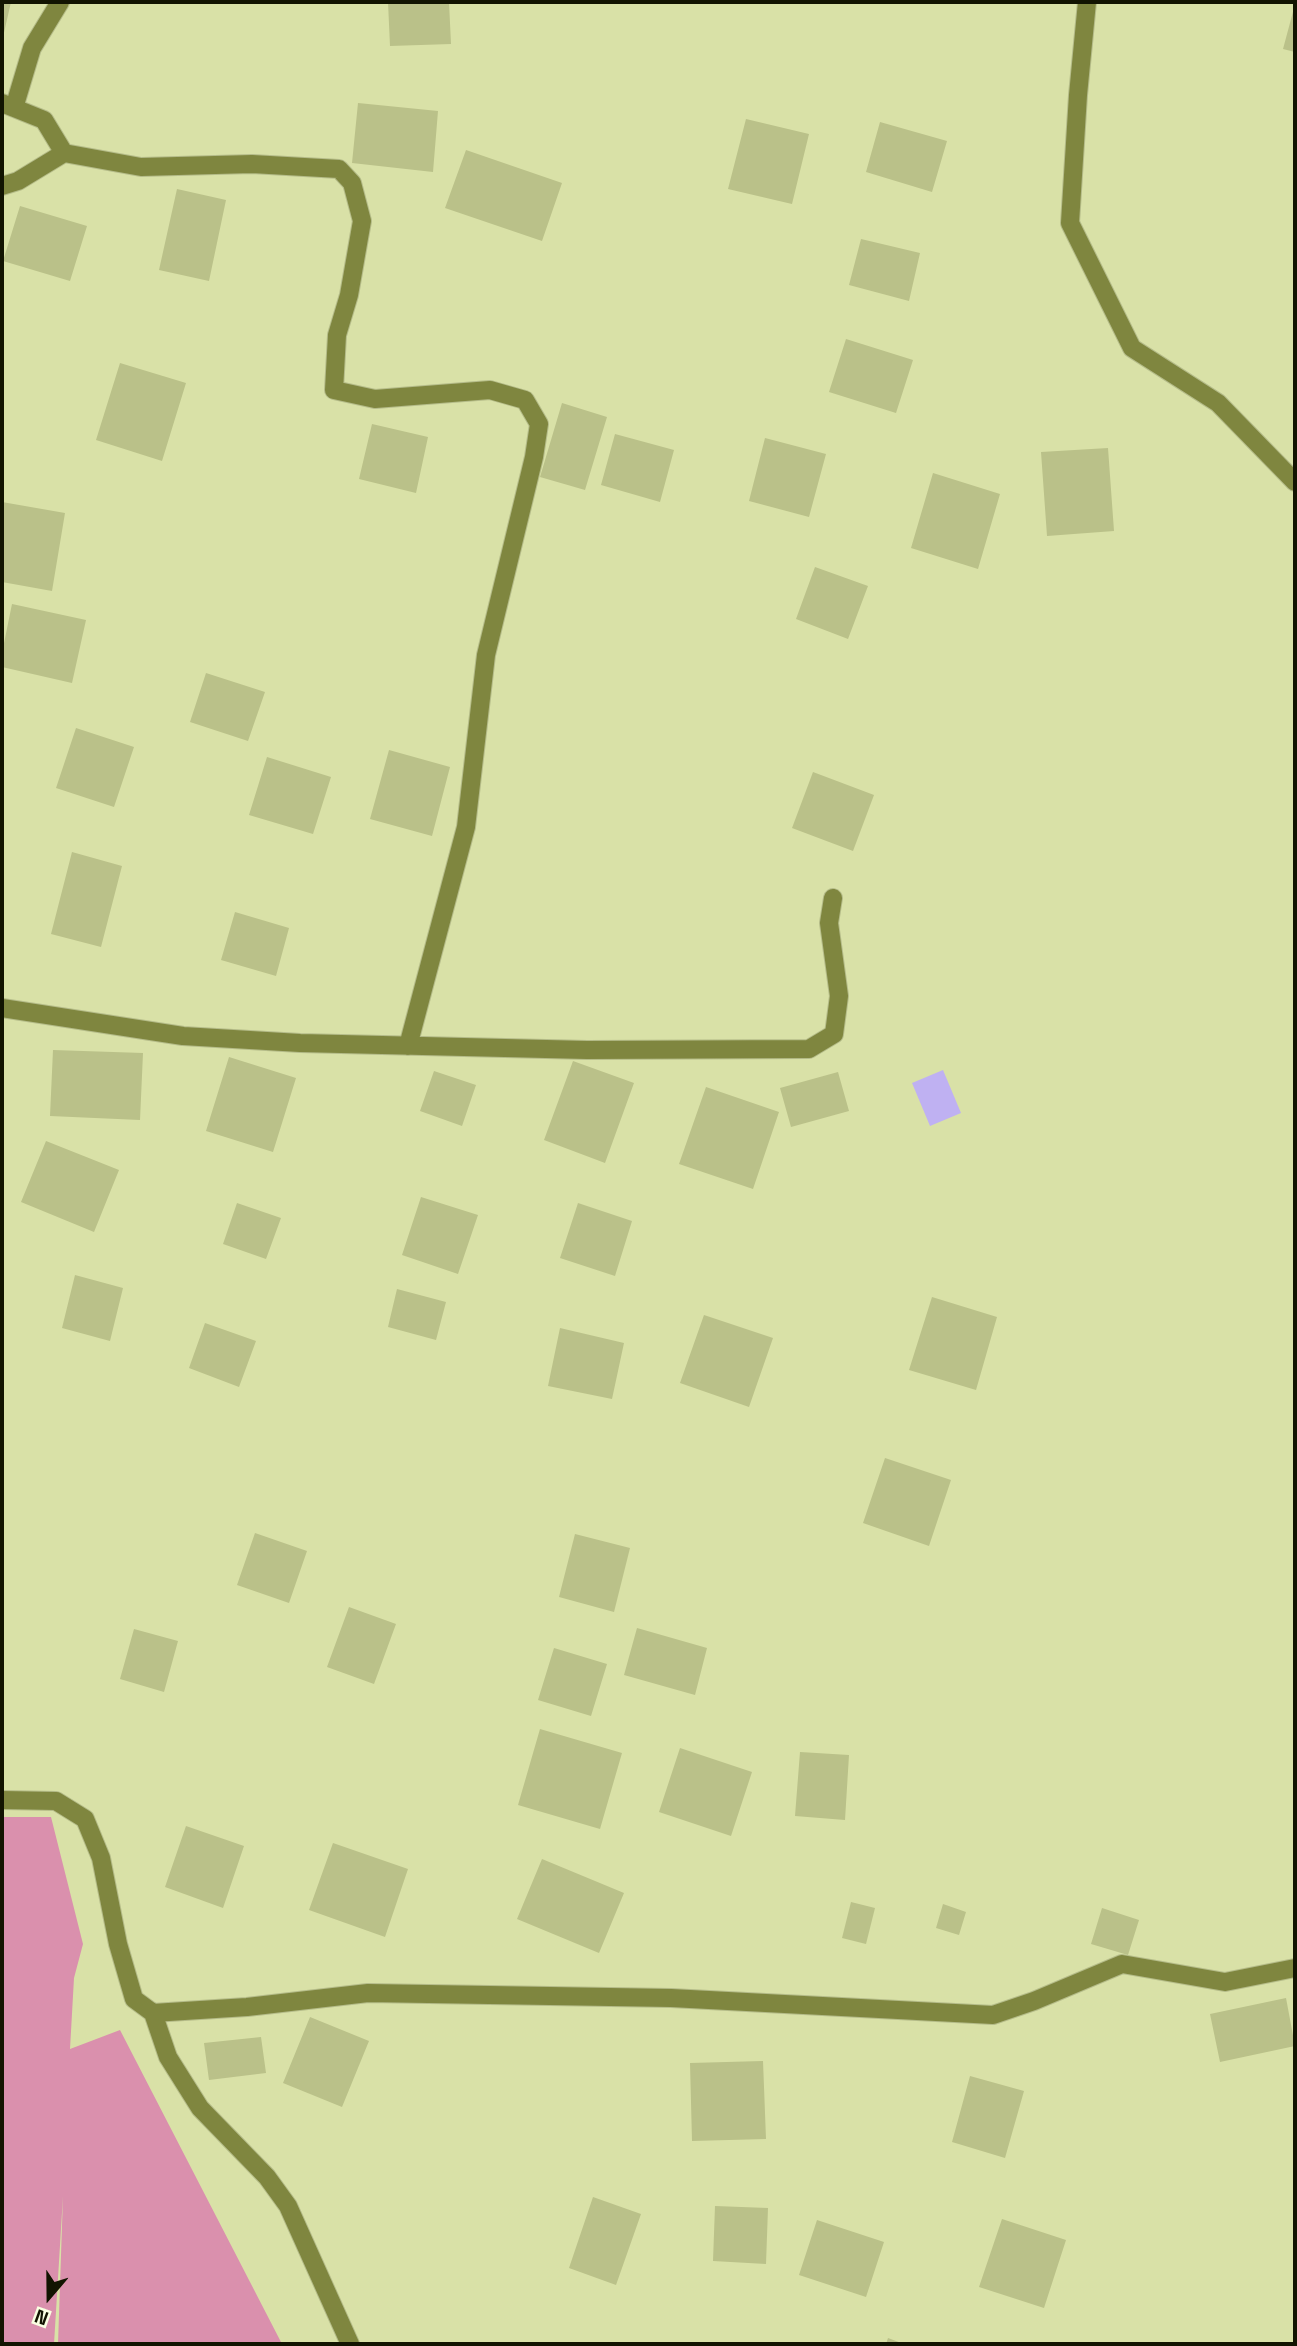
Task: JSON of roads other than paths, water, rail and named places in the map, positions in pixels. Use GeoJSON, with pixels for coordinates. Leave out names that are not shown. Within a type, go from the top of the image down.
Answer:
{"type":"FeatureCollection","features":[{"type":"Feature","properties":{"kind":"street"},"geometry":{"type":"LineString","coordinates":[[60,2],[32,48],[8,105],[44,120],[64,153]]}},
{"type":"Feature","properties":{"kind":"street"},"geometry":{"type":"LineString","coordinates":[[1087,2],[1070,223],[1132,348],[1218,403],[1295,482]]}},
{"type":"Feature","properties":{"kind":"street"},"geometry":{"type":"LineString","coordinates":[[2,186],[18,181],[64,153],[141,167],[252,164],[339,169],[352,183],[362,221],[349,295],[337,335],[334,390],[375,399],[490,390],[525,400],[539,424],[534,457],[486,655],[466,827],[408,1046]]}},
{"type":"Feature","properties":{"kind":"street"},"geometry":{"type":"LineString","coordinates":[[2,1008],[183,1036],[300,1043],[587,1049],[809,1049],[834,1034],[839,996],[829,923],[833,898]]}},
{"type":"Feature","properties":{"kind":"street"},"geometry":{"type":"LineString","coordinates":[[2,1800],[56,1801],[85,1819],[101,1858],[118,1944],[134,1999],[153,2013],[168,2057],[200,2108],[267,2177],[288,2206],[350,2344]]}},
{"type":"Feature","properties":{"kind":"street"},"geometry":{"type":"LineString","coordinates":[[153,2013],[247,2007],[368,1993],[671,1998],[993,2015],[1122,1964],[1225,1982],[1295,1968]]}}]}
